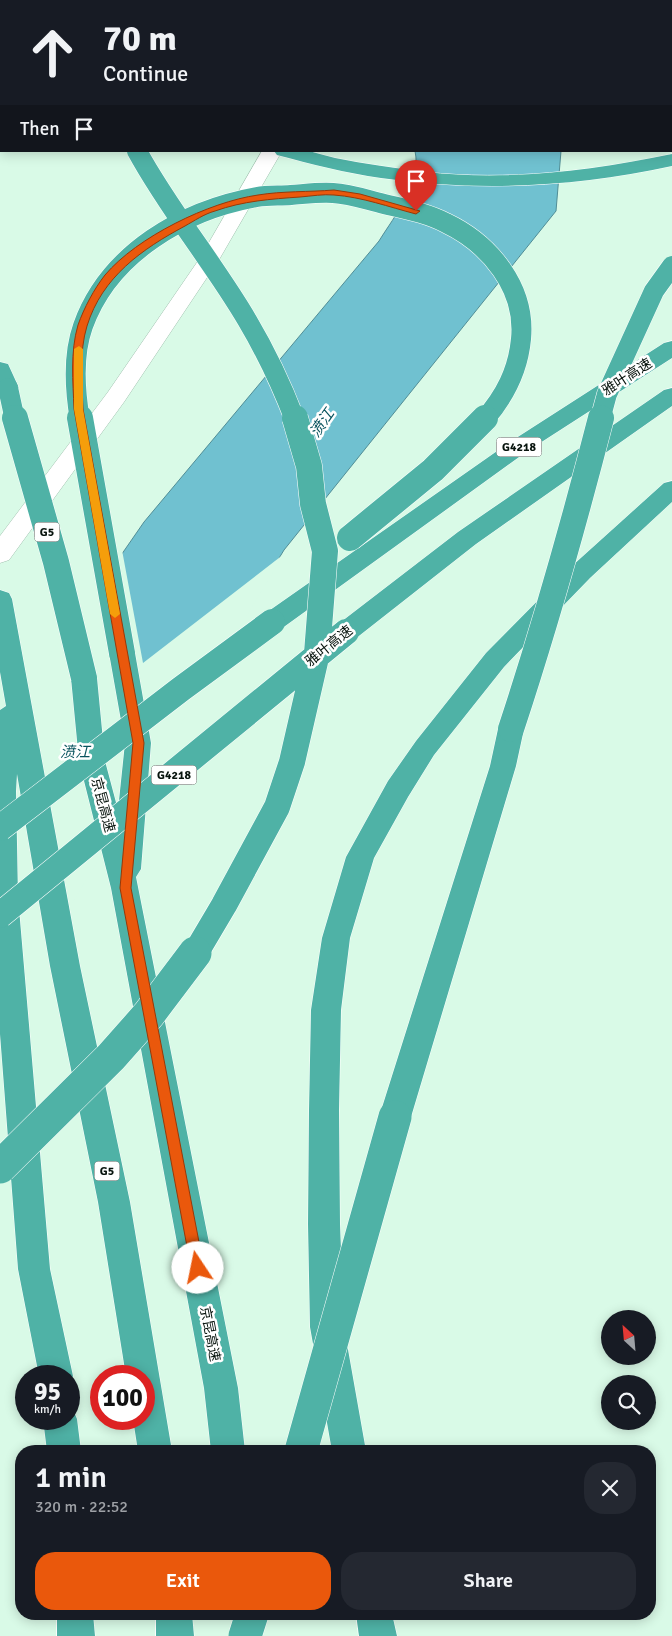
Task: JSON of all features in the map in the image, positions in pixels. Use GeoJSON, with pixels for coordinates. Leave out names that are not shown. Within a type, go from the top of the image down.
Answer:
{"type":"FeatureCollection","features":[{"type":"Feature","properties":{"kind":"highway"},"geometry":{"type":"LineString","coordinates":[[0,1167],[111,1057],[149,1014],[190,962],[224,905],[277,807],[292,762],[317,653],[325,551],[313,504],[309,466],[297,424],[283,389],[247,320],[162,194],[138,152]]}},
{"type":"Feature","properties":{"kind":"highway"},"geometry":{"type":"LineString","coordinates":[[288,152],[368,172],[486,180],[556,179],[672,160]]}},
{"type":"Feature","properties":{"kind":"highway"},"geometry":{"type":"LineString","coordinates":[[125,888],[138,743],[78,409],[77,373],[79,342],[83,325],[92,304],[109,277],[133,254],[153,240],[211,209],[257,197],[334,193],[360,197],[432,217],[455,228],[492,256],[507,277],[518,299],[521,335],[516,363],[506,390],[490,413],[457,450],[350,538],[272,622]]}},
{"type":"Feature","properties":{"kind":"highway"},"geometry":{"type":"LineString","coordinates":[[303,1445],[394,1117],[502,766],[511,729],[534,662],[572,530],[607,394],[654,292],[672,266]]}},
{"type":"Feature","properties":{"kind":"highway","name":"雅叶高速"},"geometry":{"type":"LineString","coordinates":[[0,828],[272,622],[510,453],[672,348]]}},
{"type":"Feature","properties":{"kind":"highway","name":"京昆高速"},"geometry":{"type":"LineString","coordinates":[[4,379],[56,562],[84,678],[92,761],[125,888],[221,1388],[227,1445]]}},
{"type":"Feature","properties":{"kind":"highway","name":"雅叶高速"},"geometry":{"type":"LineString","coordinates":[[0,916],[414,579],[467,538],[662,401]]}},
{"type":"Feature","properties":{"kind":"highway"},"geometry":{"type":"LineString","coordinates":[[348,1445],[327,1327],[324,1224],[326,1010],[336,938],[360,857],[398,789],[425,748],[495,660],[581,572],[672,489]]}},
{"type":"Feature","properties":{"kind":"highway","name":"G5"},"geometry":{"type":"LineString","coordinates":[[0,599],[14,688],[66,966],[114,1202],[141,1365]]}},
{"type":"Feature","properties":{"kind":"highway"},"geometry":{"type":"LineString","coordinates":[[14,688],[2,791],[4,897],[34,1269],[54,1365]]}},
{"type":"Feature","properties":{"kind":"highway"},"geometry":{"type":"LineString","coordinates":[[61,1430],[63,1445]]}},
{"type":"Feature","properties":{"kind":"highway"},"geometry":{"type":"LineString","coordinates":[[152,1430],[154,1445]]}},
{"type":"Feature","properties":{"kind":"highway"},"geometry":{"type":"LineString","coordinates":[[75,1620],[76,1636]]}},
{"type":"Feature","properties":{"kind":"highway"},"geometry":{"type":"LineString","coordinates":[[174,1620],[175,1636]]}},
{"type":"Feature","properties":{"kind":"highway"},"geometry":{"type":"LineString","coordinates":[[245,1620],[246,1636]]}},
{"type":"Feature","properties":{"kind":"highway"},"geometry":{"type":"LineString","coordinates":[[246,1636],[250,1620]]}},
{"type":"Feature","properties":{"kind":"highway"},"geometry":{"type":"LineString","coordinates":[[375,1620],[378,1636]]}},
{"type":"Feature","properties":{"kind":"main road"},"geometry":{"type":"LineString","coordinates":[[0,554],[102,417],[210,258],[271,152]]}},
{"type":"Feature","properties":{"kind":"water","name":"𣸣江"},"geometry":{"type":"Polygon","coordinates":[[[415,152],[561,152],[556,211],[284,550],[0,1019],[0,730],[144,522],[379,241],[406,198],[415,175],[415,152]]]}},
{"type":"Feature","properties":{"kind":"pier"},"geometry":{"type":"Polygon","coordinates":[[[122,550],[143,663],[284,554],[0,1022],[0,726],[122,550]]]}},
{"type":"Feature","properties":{"kind":"slow traffic"},"geometry":{"type":"LineString","coordinates":[[79,349],[77,373],[78,409],[115,614]]}},
{"type":"Feature","properties":{"kind":"route"},"geometry":{"type":"LineString","coordinates":[[198,1268],[125,888],[138,743],[78,409],[77,373],[79,342],[83,325],[92,304],[109,277],[133,254],[153,240],[174,226],[211,209],[257,197],[334,193],[360,197],[416,211]]}}]}
